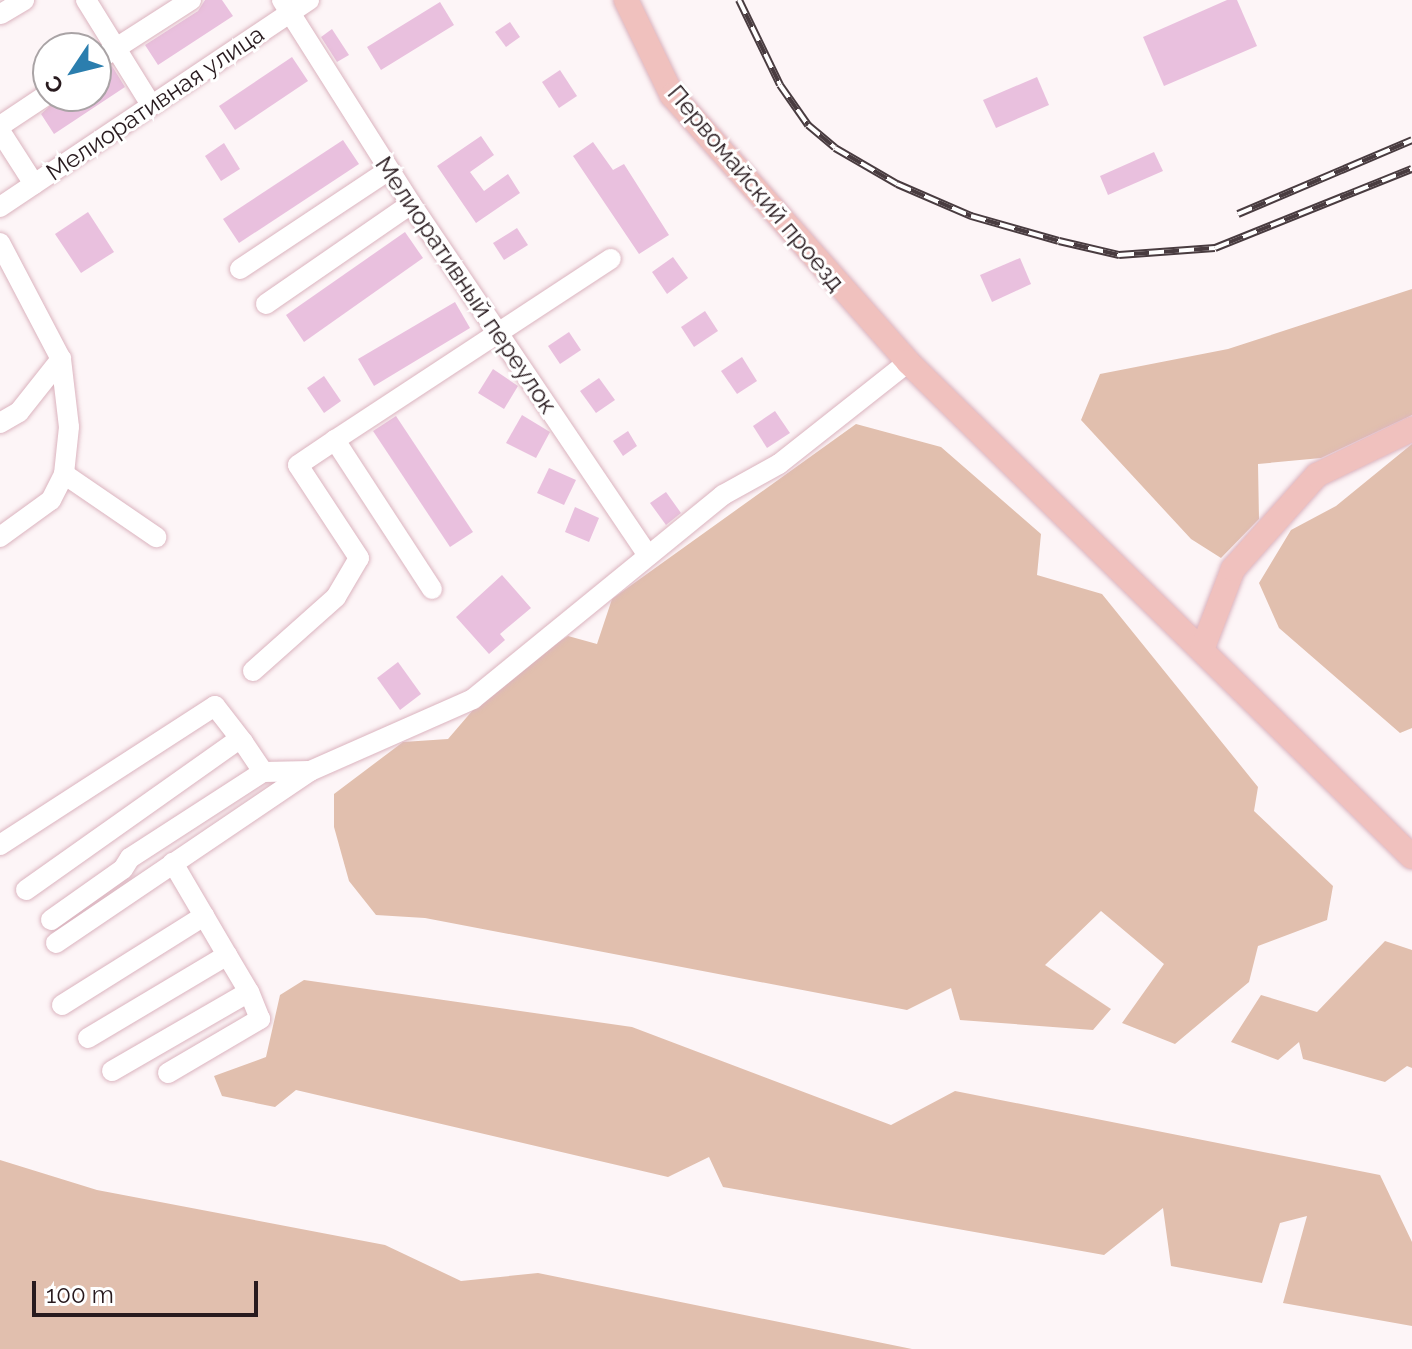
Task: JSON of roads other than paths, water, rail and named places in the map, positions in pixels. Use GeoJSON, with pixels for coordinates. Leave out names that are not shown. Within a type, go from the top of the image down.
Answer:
{"type":"FeatureCollection","features":[{"type":"Feature","properties":{"kind":"main road","name":"Первомайский проезд"},"geometry":{"type":"LineString","coordinates":[[626,0],[672,95],[908,362],[1412,857]]}},
{"type":"Feature","properties":{"kind":"main road"},"geometry":{"type":"LineString","coordinates":[[1202,650],[1233,569],[1317,475],[1412,429]]}},
{"type":"Feature","properties":{"kind":"street"},"geometry":{"type":"LineString","coordinates":[[1,14],[24,0]]}},
{"type":"Feature","properties":{"kind":"street"},"geometry":{"type":"LineString","coordinates":[[86,0],[151,105]]}},
{"type":"Feature","properties":{"kind":"street"},"geometry":{"type":"LineString","coordinates":[[112,51],[191,0]]}},
{"type":"Feature","properties":{"kind":"street","name":"Мелиоративная улица"},"geometry":{"type":"LineString","coordinates":[[0,207],[151,105],[285,6],[309,0]]}},
{"type":"Feature","properties":{"kind":"street","name":"Мелиоративный переулок"},"geometry":{"type":"LineString","coordinates":[[285,6],[411,204],[648,555]]}},
{"type":"Feature","properties":{"kind":"street"},"geometry":{"type":"LineString","coordinates":[[32,106],[0,129],[34,184]]}},
{"type":"Feature","properties":{"kind":"street"},"geometry":{"type":"LineString","coordinates":[[240,269],[389,170]]}},
{"type":"Feature","properties":{"kind":"street"},"geometry":{"type":"LineString","coordinates":[[266,304],[411,204]]}},
{"type":"Feature","properties":{"kind":"street"},"geometry":{"type":"LineString","coordinates":[[0,243],[61,359],[69,427],[64,474],[51,500],[0,537]]}},
{"type":"Feature","properties":{"kind":"street"},"geometry":{"type":"LineString","coordinates":[[253,671],[336,597],[359,558],[298,465],[499,336],[611,259]]}},
{"type":"Feature","properties":{"kind":"street"},"geometry":{"type":"LineString","coordinates":[[0,423],[19,412],[61,359]]}},
{"type":"Feature","properties":{"kind":"street"},"geometry":{"type":"LineString","coordinates":[[56,943],[310,771],[473,699],[723,495],[779,464],[908,362]]}},
{"type":"Feature","properties":{"kind":"street"},"geometry":{"type":"LineString","coordinates":[[335,440],[432,589]]}},
{"type":"Feature","properties":{"kind":"street"},"geometry":{"type":"LineString","coordinates":[[64,474],[156,537]]}},
{"type":"Feature","properties":{"kind":"street"},"geometry":{"type":"LineString","coordinates":[[0,845],[215,706],[263,772]]}},
{"type":"Feature","properties":{"kind":"street"},"geometry":{"type":"LineString","coordinates":[[26,890],[235,742],[243,742]]}},
{"type":"Feature","properties":{"kind":"street"},"geometry":{"type":"LineString","coordinates":[[51,920],[123,869],[130,858],[263,772],[310,771]]}},
{"type":"Feature","properties":{"kind":"street"},"geometry":{"type":"LineString","coordinates":[[168,1073],[260,1019],[249,992],[173,863]]}},
{"type":"Feature","properties":{"kind":"street"},"geometry":{"type":"LineString","coordinates":[[62,1005],[204,916]]}},
{"type":"Feature","properties":{"kind":"street"},"geometry":{"type":"LineString","coordinates":[[88,1038],[227,955]]}},
{"type":"Feature","properties":{"kind":"street"},"geometry":{"type":"LineString","coordinates":[[112,1071],[249,992]]}},
{"type":"Feature","properties":{"kind":"railway"},"geometry":{"type":"LineString","coordinates":[[739,0],[780,85],[808,125],[835,148],[897,184],[971,216],[1059,241],[1119,255],[1215,248],[1412,169]]}},
{"type":"Feature","properties":{"kind":"railway"},"geometry":{"type":"LineString","coordinates":[[1238,214],[1412,140]]}}]}
